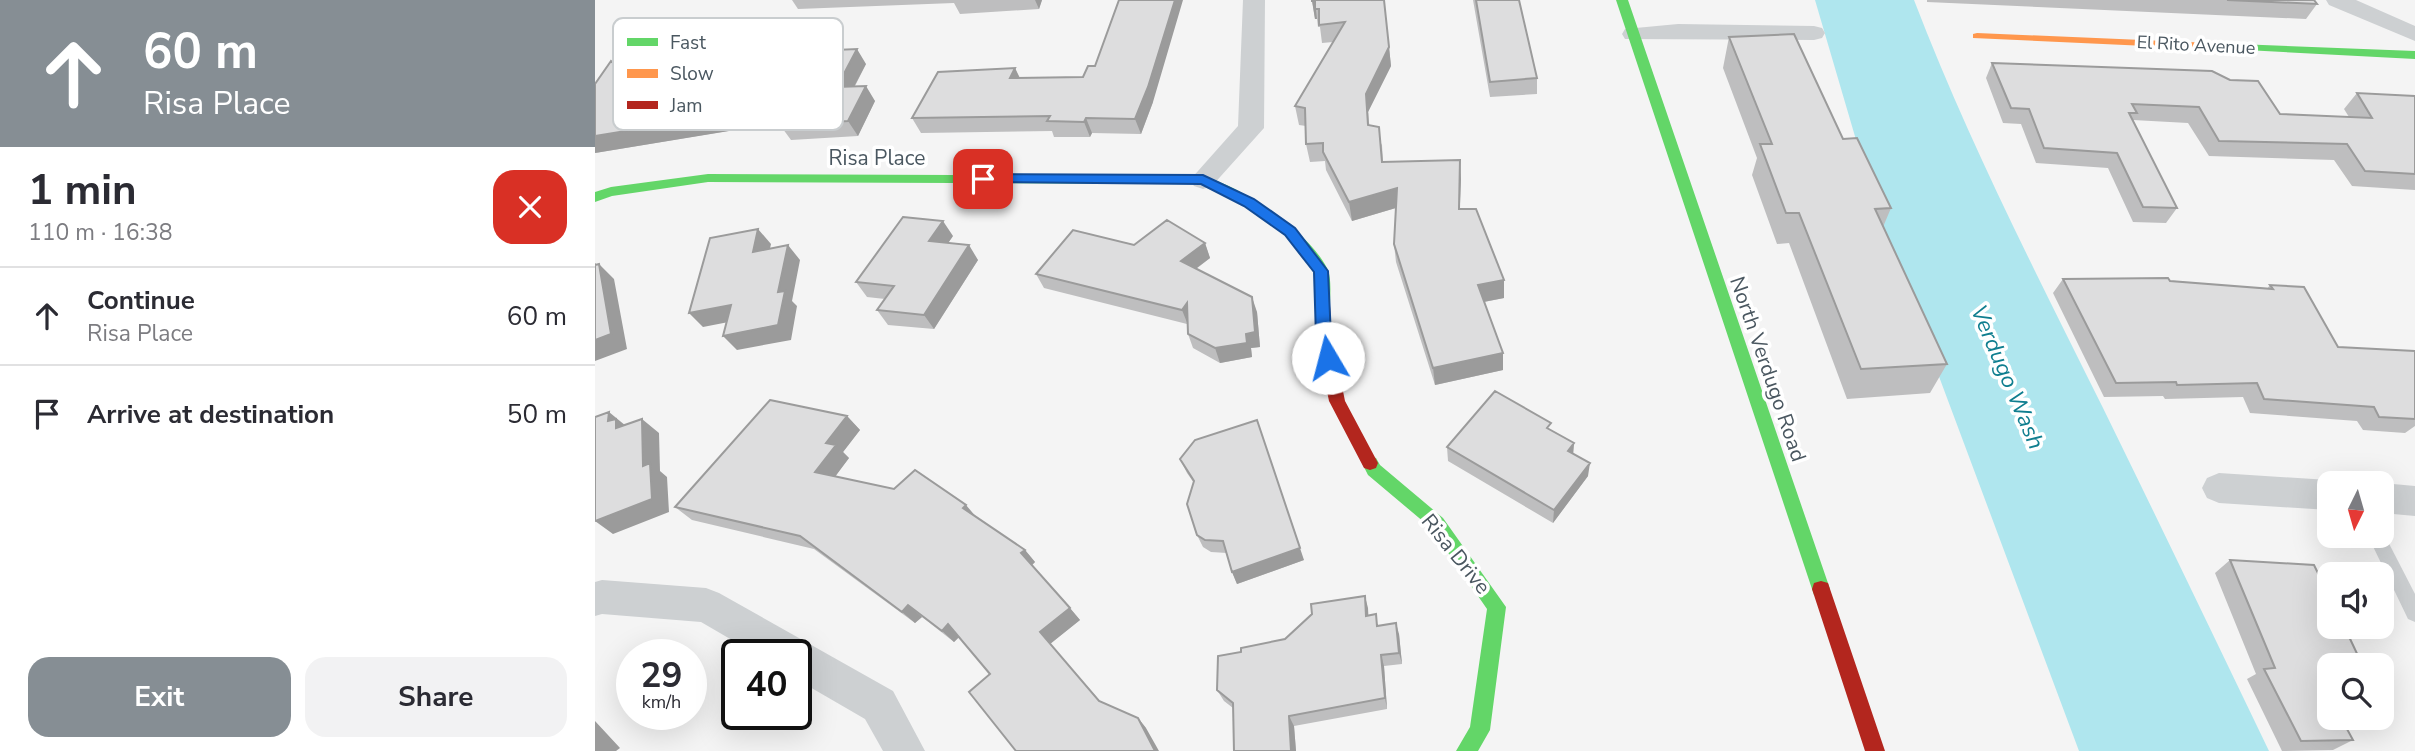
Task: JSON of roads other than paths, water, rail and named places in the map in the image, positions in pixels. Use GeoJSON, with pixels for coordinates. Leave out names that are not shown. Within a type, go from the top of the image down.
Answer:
{"type":"FeatureCollection","features":[{"type":"Feature","properties":{"kind":"street"},"geometry":{"type":"LineString","coordinates":[[1203,180],[1251,128],[1254,0]]}},
{"type":"Feature","properties":{"kind":"street","name":"North Verdugo Road"},"geometry":{"type":"LineString","coordinates":[[1622,0],[1875,751]]}},
{"type":"Feature","properties":{"kind":"street"},"geometry":{"type":"LineString","coordinates":[[2337,0],[2415,34]]}},
{"type":"Feature","properties":{"kind":"street"},"geometry":{"type":"LineString","coordinates":[[1633,34],[1678,31],[1814,33]]}},
{"type":"Feature","properties":{"kind":"street","name":"El Rito Avenue"},"geometry":{"type":"LineString","coordinates":[[1977,36],[2415,55]]}},
{"type":"Feature","properties":{"kind":"street","name":"Risa Place"},"geometry":{"type":"LineString","coordinates":[[595,197],[611,192],[708,178],[1203,180]]}},
{"type":"Feature","properties":{"kind":"street","name":"Risa Drive"},"geometry":{"type":"LineString","coordinates":[[1203,180],[1249,203],[1290,232],[1321,271],[1324,337],[1337,401],[1374,470],[1437,523],[1497,607],[1479,730],[1466,751]]}},
{"type":"Feature","properties":{"kind":"street"},"geometry":{"type":"LineString","coordinates":[[2219,488],[2317,494]]}},
{"type":"Feature","properties":{"kind":"street"},"geometry":{"type":"LineString","coordinates":[[2394,499],[2415,500]]}},
{"type":"Feature","properties":{"kind":"street"},"geometry":{"type":"LineString","coordinates":[[595,599],[602,597],[706,605],[765,639]]}},
{"type":"Feature","properties":{"kind":"street"},"geometry":{"type":"LineString","coordinates":[[812,667],[879,705],[905,751]]}},
{"type":"Feature","properties":{"kind":"lane"},"geometry":{"type":"LineString","coordinates":[[2383,548],[2415,613]]}},
{"type":"Feature","properties":{"kind":"water","name":"Verdugo Wash"},"geometry":{"type":"Polygon","coordinates":[[[1815,0],[1914,0],[1957,104],[2004,206],[2269,751],[2079,751],[1876,208],[1815,0]]]}}]}
